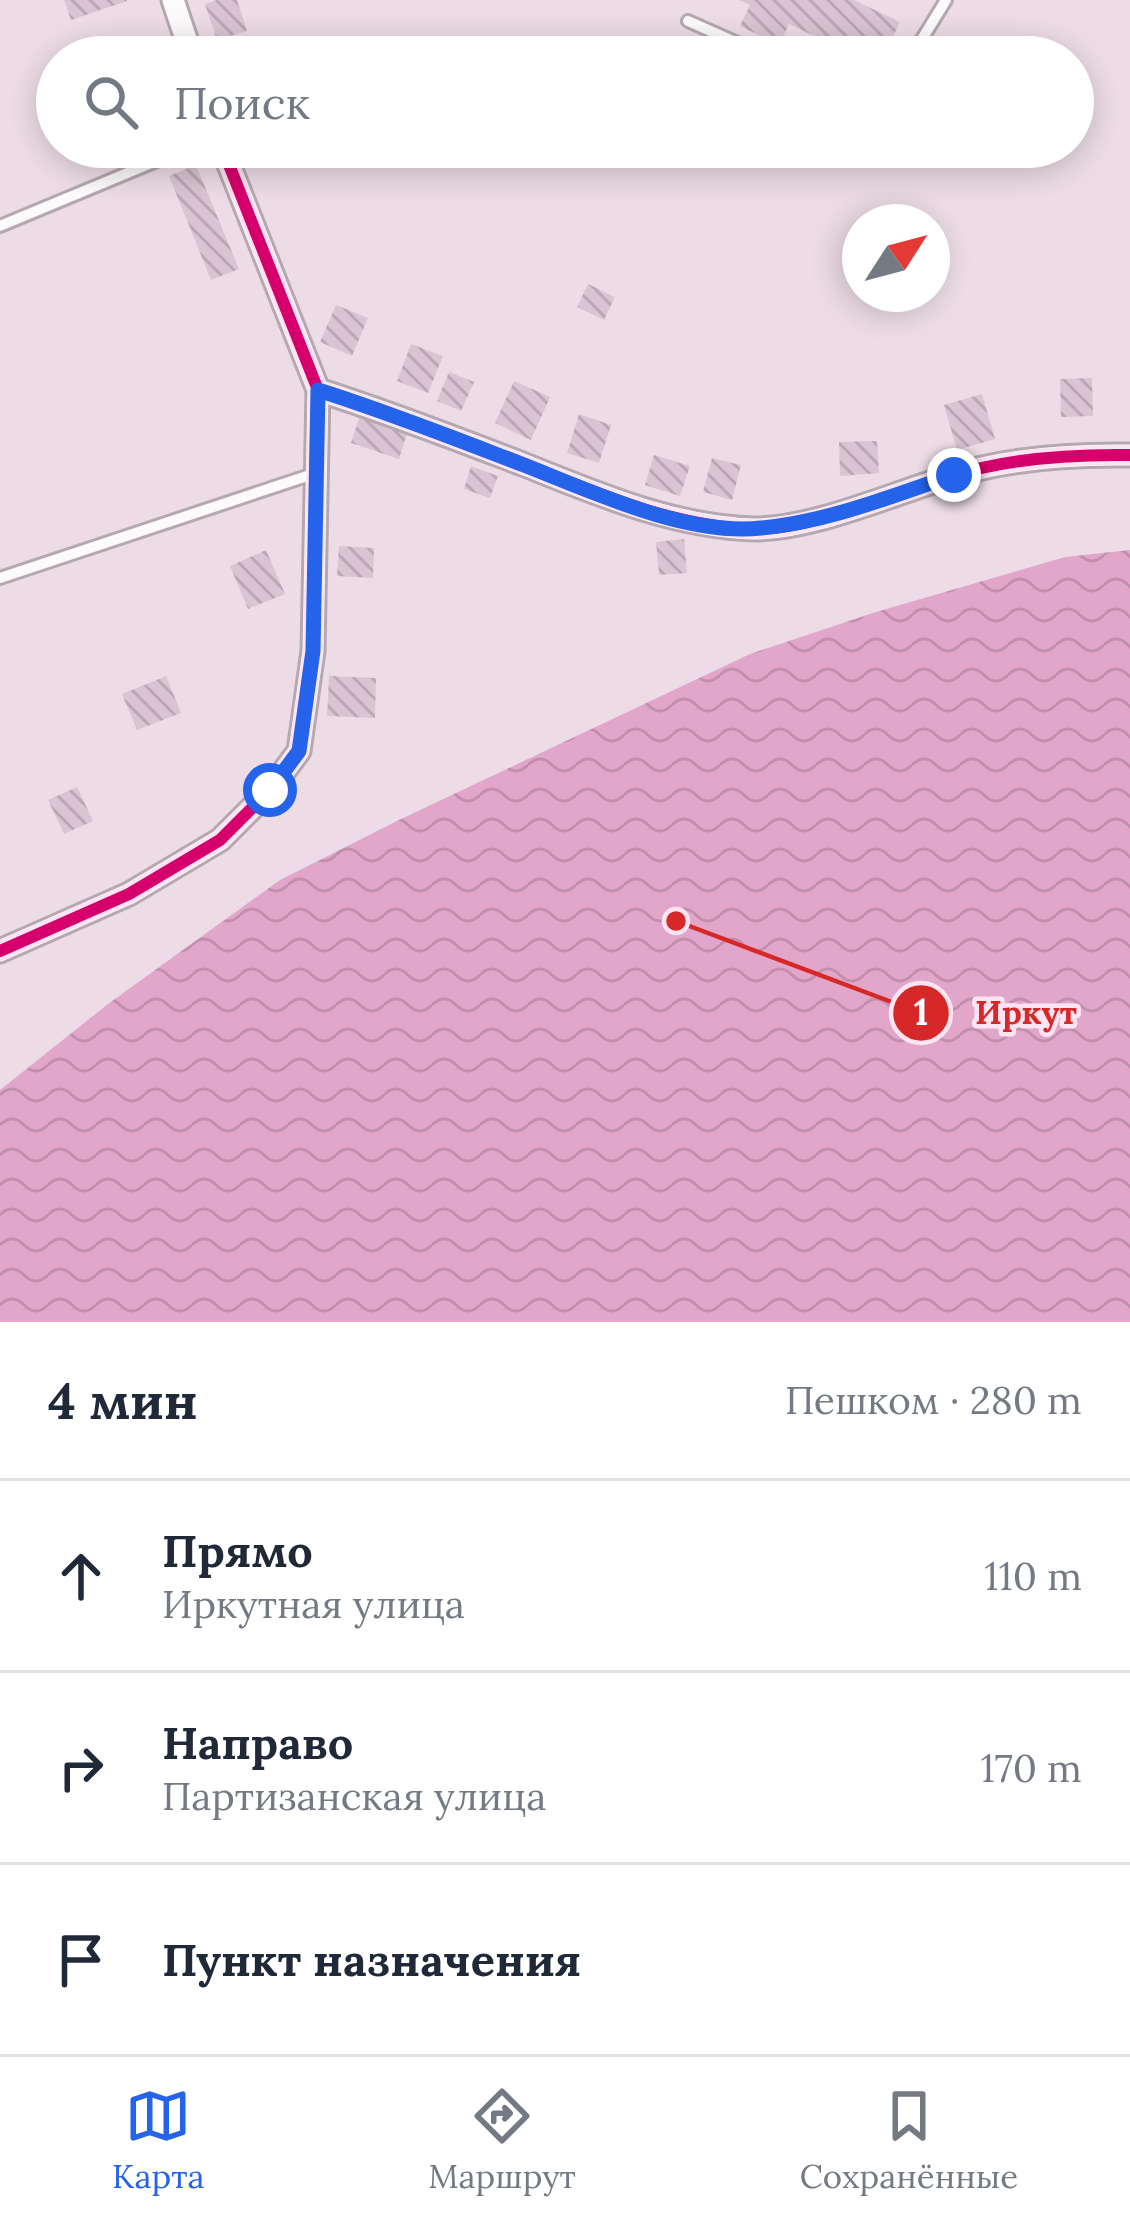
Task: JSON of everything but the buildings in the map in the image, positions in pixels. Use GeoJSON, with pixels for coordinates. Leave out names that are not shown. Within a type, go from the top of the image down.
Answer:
{"type":"FeatureCollection","features":[{"type":"Feature","properties":{"kind":"street"},"geometry":{"type":"LineString","coordinates":[[173,0],[185,36]]}},
{"type":"Feature","properties":{"kind":"street"},"geometry":{"type":"LineString","coordinates":[[0,951],[129,894],[220,840],[270,790],[299,751],[313,651],[318,390],[231,168]]}},
{"type":"Feature","properties":{"kind":"street"},"geometry":{"type":"LineString","coordinates":[[318,390],[387,412],[608,499],[694,522],[758,529],[840,513],[954,475],[1067,454],[1130,455]]}},
{"type":"Feature","properties":{"kind":"lane"},"geometry":{"type":"LineString","coordinates":[[924,36],[946,0]]}},
{"type":"Feature","properties":{"kind":"lane"},"geometry":{"type":"LineString","coordinates":[[688,21],[722,36]]}},
{"type":"Feature","properties":{"kind":"lane"},"geometry":{"type":"LineString","coordinates":[[0,226],[139,168]]}},
{"type":"Feature","properties":{"kind":"lane"},"geometry":{"type":"LineString","coordinates":[[0,578],[316,473]]}},
{"type":"Feature","properties":{"kind":"water"},"geometry":{"type":"Polygon","coordinates":[[[1130,550],[1130,1322],[0,1322],[0,1090],[108,1004],[280,880],[750,654],[1065,557],[1130,550]]]}},
{"type":"Feature","properties":{"kind":"cycle path"},"geometry":{"type":"LineString","coordinates":[[0,951],[129,894],[220,840],[270,790],[299,751],[313,651],[318,390],[230,168]]}},
{"type":"Feature","properties":{"kind":"cycle path"},"geometry":{"type":"LineString","coordinates":[[318,390],[637,507],[724,527],[802,523],[993,465],[1130,455]]}},
{"type":"Feature","properties":{"kind":"place","name":"Иркут"},"geometry":{"type":"Point","coordinates":[676,921]}},
{"type":"Feature","properties":{"kind":"route"},"geometry":{"type":"LineString","coordinates":[[270,790],[299,751],[313,651],[318,390],[387,412],[608,499],[694,522],[758,529],[840,513],[954,475]]}}]}
